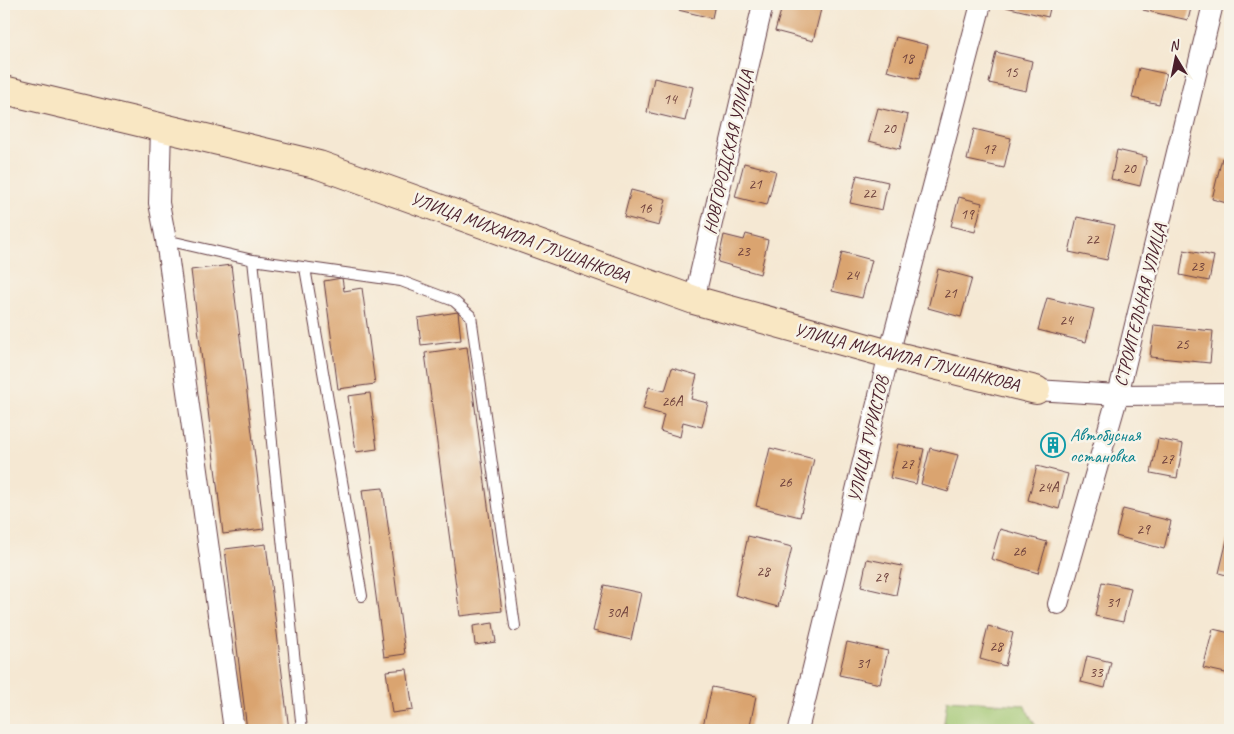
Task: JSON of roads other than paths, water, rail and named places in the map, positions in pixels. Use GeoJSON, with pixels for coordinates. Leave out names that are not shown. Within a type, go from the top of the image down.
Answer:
{"type":"FeatureCollection","features":[{"type":"Feature","properties":{"kind":"street","name":"НОВГОРОДСКАЯ УЛИЦА"},"geometry":{"type":"LineString","coordinates":[[694,300],[763,4]]}},
{"type":"Feature","properties":{"kind":"street","name":"УЛИЦА ТУРИСТОВ"},"geometry":{"type":"LineString","coordinates":[[798,730],[889,354],[982,4]]}},
{"type":"Feature","properties":{"kind":"street","name":"СТРОИТЕЛЬНАЯ УЛИЦА"},"geometry":{"type":"LineString","coordinates":[[1058,604],[1118,395],[1214,4]]}},
{"type":"Feature","properties":{"kind":"street","name":"УЛИЦА МИХАИЛА ГЛУШАНКОВА"},"geometry":{"type":"LineString","coordinates":[[4,90],[319,165],[694,300],[889,354],[1036,390]]}},
{"type":"Feature","properties":{"kind":"street"},"geometry":{"type":"LineString","coordinates":[[161,127],[159,203],[166,240],[234,730]]}},
{"type":"Feature","properties":{"kind":"street"},"geometry":{"type":"LineString","coordinates":[[1036,390],[1118,395],[1230,394]]}},
{"type":"Feature","properties":{"kind":"lane"},"geometry":{"type":"LineString","coordinates":[[166,240],[253,260],[400,281],[454,301],[471,316],[515,626]]}},
{"type":"Feature","properties":{"kind":"lane"},"geometry":{"type":"LineString","coordinates":[[253,260],[302,730]]}},
{"type":"Feature","properties":{"kind":"lane"},"geometry":{"type":"LineString","coordinates":[[305,268],[362,596]]}},
{"type":"Feature","properties":{"kind":"place","name":"Автобусная остановка"},"geometry":{"type":"Point","coordinates":[1053,445]}}]}
